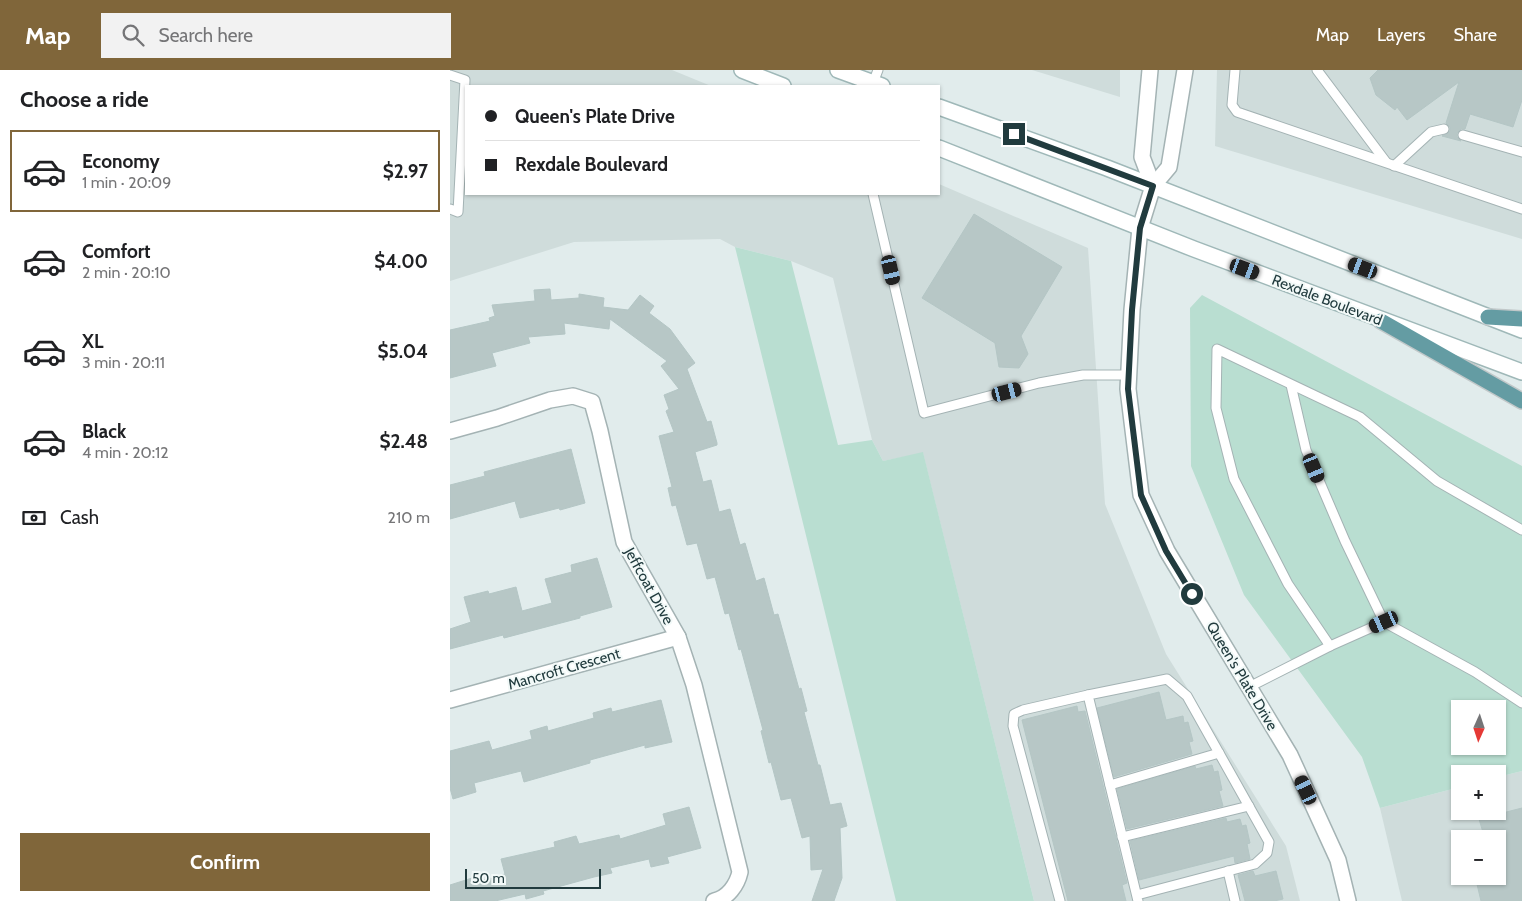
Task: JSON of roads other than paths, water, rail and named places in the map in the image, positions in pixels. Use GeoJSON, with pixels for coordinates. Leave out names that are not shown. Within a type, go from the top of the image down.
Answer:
{"type":"FeatureCollection","features":[{"type":"Feature","properties":{"kind":"main road"},"geometry":{"type":"LineString","coordinates":[[1488,317],[1522,319]]}},
{"type":"Feature","properties":{"kind":"main road"},"geometry":{"type":"LineString","coordinates":[[1381,321],[1522,401]]}},
{"type":"Feature","properties":{"kind":"street"},"geometry":{"type":"LineString","coordinates":[[742,70],[780,85]]}},
{"type":"Feature","properties":{"kind":"street"},"geometry":{"type":"LineString","coordinates":[[838,70],[878,80]]}},
{"type":"Feature","properties":{"kind":"street"},"geometry":{"type":"LineString","coordinates":[[1150,70],[1142,157],[1153,186]]}},
{"type":"Feature","properties":{"kind":"street","name":"Queen's Plate Drive"},"geometry":{"type":"LineString","coordinates":[[1185,70],[1169,167],[1153,186],[1140,228],[1132,310],[1128,389],[1141,495],[1166,551],[1290,756],[1338,860],[1348,901]]}},
{"type":"Feature","properties":{"kind":"street"},"geometry":{"type":"LineString","coordinates":[[940,107],[1153,186],[1522,330]]}},
{"type":"Feature","properties":{"kind":"street","name":"Rexdale Boulevard"},"geometry":{"type":"LineString","coordinates":[[940,148],[1381,321],[1522,372]]}},
{"type":"Feature","properties":{"kind":"street","name":"Jeffcoat Drive"},"geometry":{"type":"LineString","coordinates":[[450,431],[550,400],[573,396],[592,402],[624,542],[678,637],[694,685],[740,872],[737,883],[721,899],[714,901]]}},
{"type":"Feature","properties":{"kind":"street","name":"Mancroft Crescent"},"geometry":{"type":"LineString","coordinates":[[450,700],[678,637]]}},
{"type":"Feature","properties":{"kind":"lane"},"geometry":{"type":"LineString","coordinates":[[1235,70],[1232,105],[1237,112],[1522,209]]}},
{"type":"Feature","properties":{"kind":"lane"},"geometry":{"type":"LineString","coordinates":[[1317,70],[1390,164]]}},
{"type":"Feature","properties":{"kind":"lane"},"geometry":{"type":"LineString","coordinates":[[450,74],[465,80],[458,212],[450,209]]}},
{"type":"Feature","properties":{"kind":"lane"},"geometry":{"type":"LineString","coordinates":[[1390,164],[1431,132],[1444,129]]}},
{"type":"Feature","properties":{"kind":"lane"},"geometry":{"type":"LineString","coordinates":[[1463,135],[1522,152]]}},
{"type":"Feature","properties":{"kind":"lane"},"geometry":{"type":"LineString","coordinates":[[873,195],[924,413],[1040,383],[1083,375],[1129,375]]}},
{"type":"Feature","properties":{"kind":"lane"},"geometry":{"type":"LineString","coordinates":[[1330,646],[1288,584],[1234,479],[1216,408],[1217,348],[1360,417],[1436,481],[1522,530]]}},
{"type":"Feature","properties":{"kind":"lane"},"geometry":{"type":"LineString","coordinates":[[1291,385],[1306,450],[1345,541],[1384,622],[1475,672],[1522,703]]}},
{"type":"Feature","properties":{"kind":"lane"},"geometry":{"type":"LineString","coordinates":[[1249,687],[1330,646],[1384,622]]}},
{"type":"Feature","properties":{"kind":"lane"},"geometry":{"type":"LineString","coordinates":[[1060,901],[1013,726],[1014,714],[1023,710],[1088,695],[1167,679],[1187,696],[1270,842],[1267,853],[1255,864],[1137,898],[1088,695]]}},
{"type":"Feature","properties":{"kind":"lane"},"geometry":{"type":"LineString","coordinates":[[1110,785],[1219,753]]}},
{"type":"Feature","properties":{"kind":"lane"},"geometry":{"type":"LineString","coordinates":[[1122,837],[1249,806]]}},
{"type":"Feature","properties":{"kind":"lane"},"geometry":{"type":"LineString","coordinates":[[1228,871],[1235,901]]}}]}
